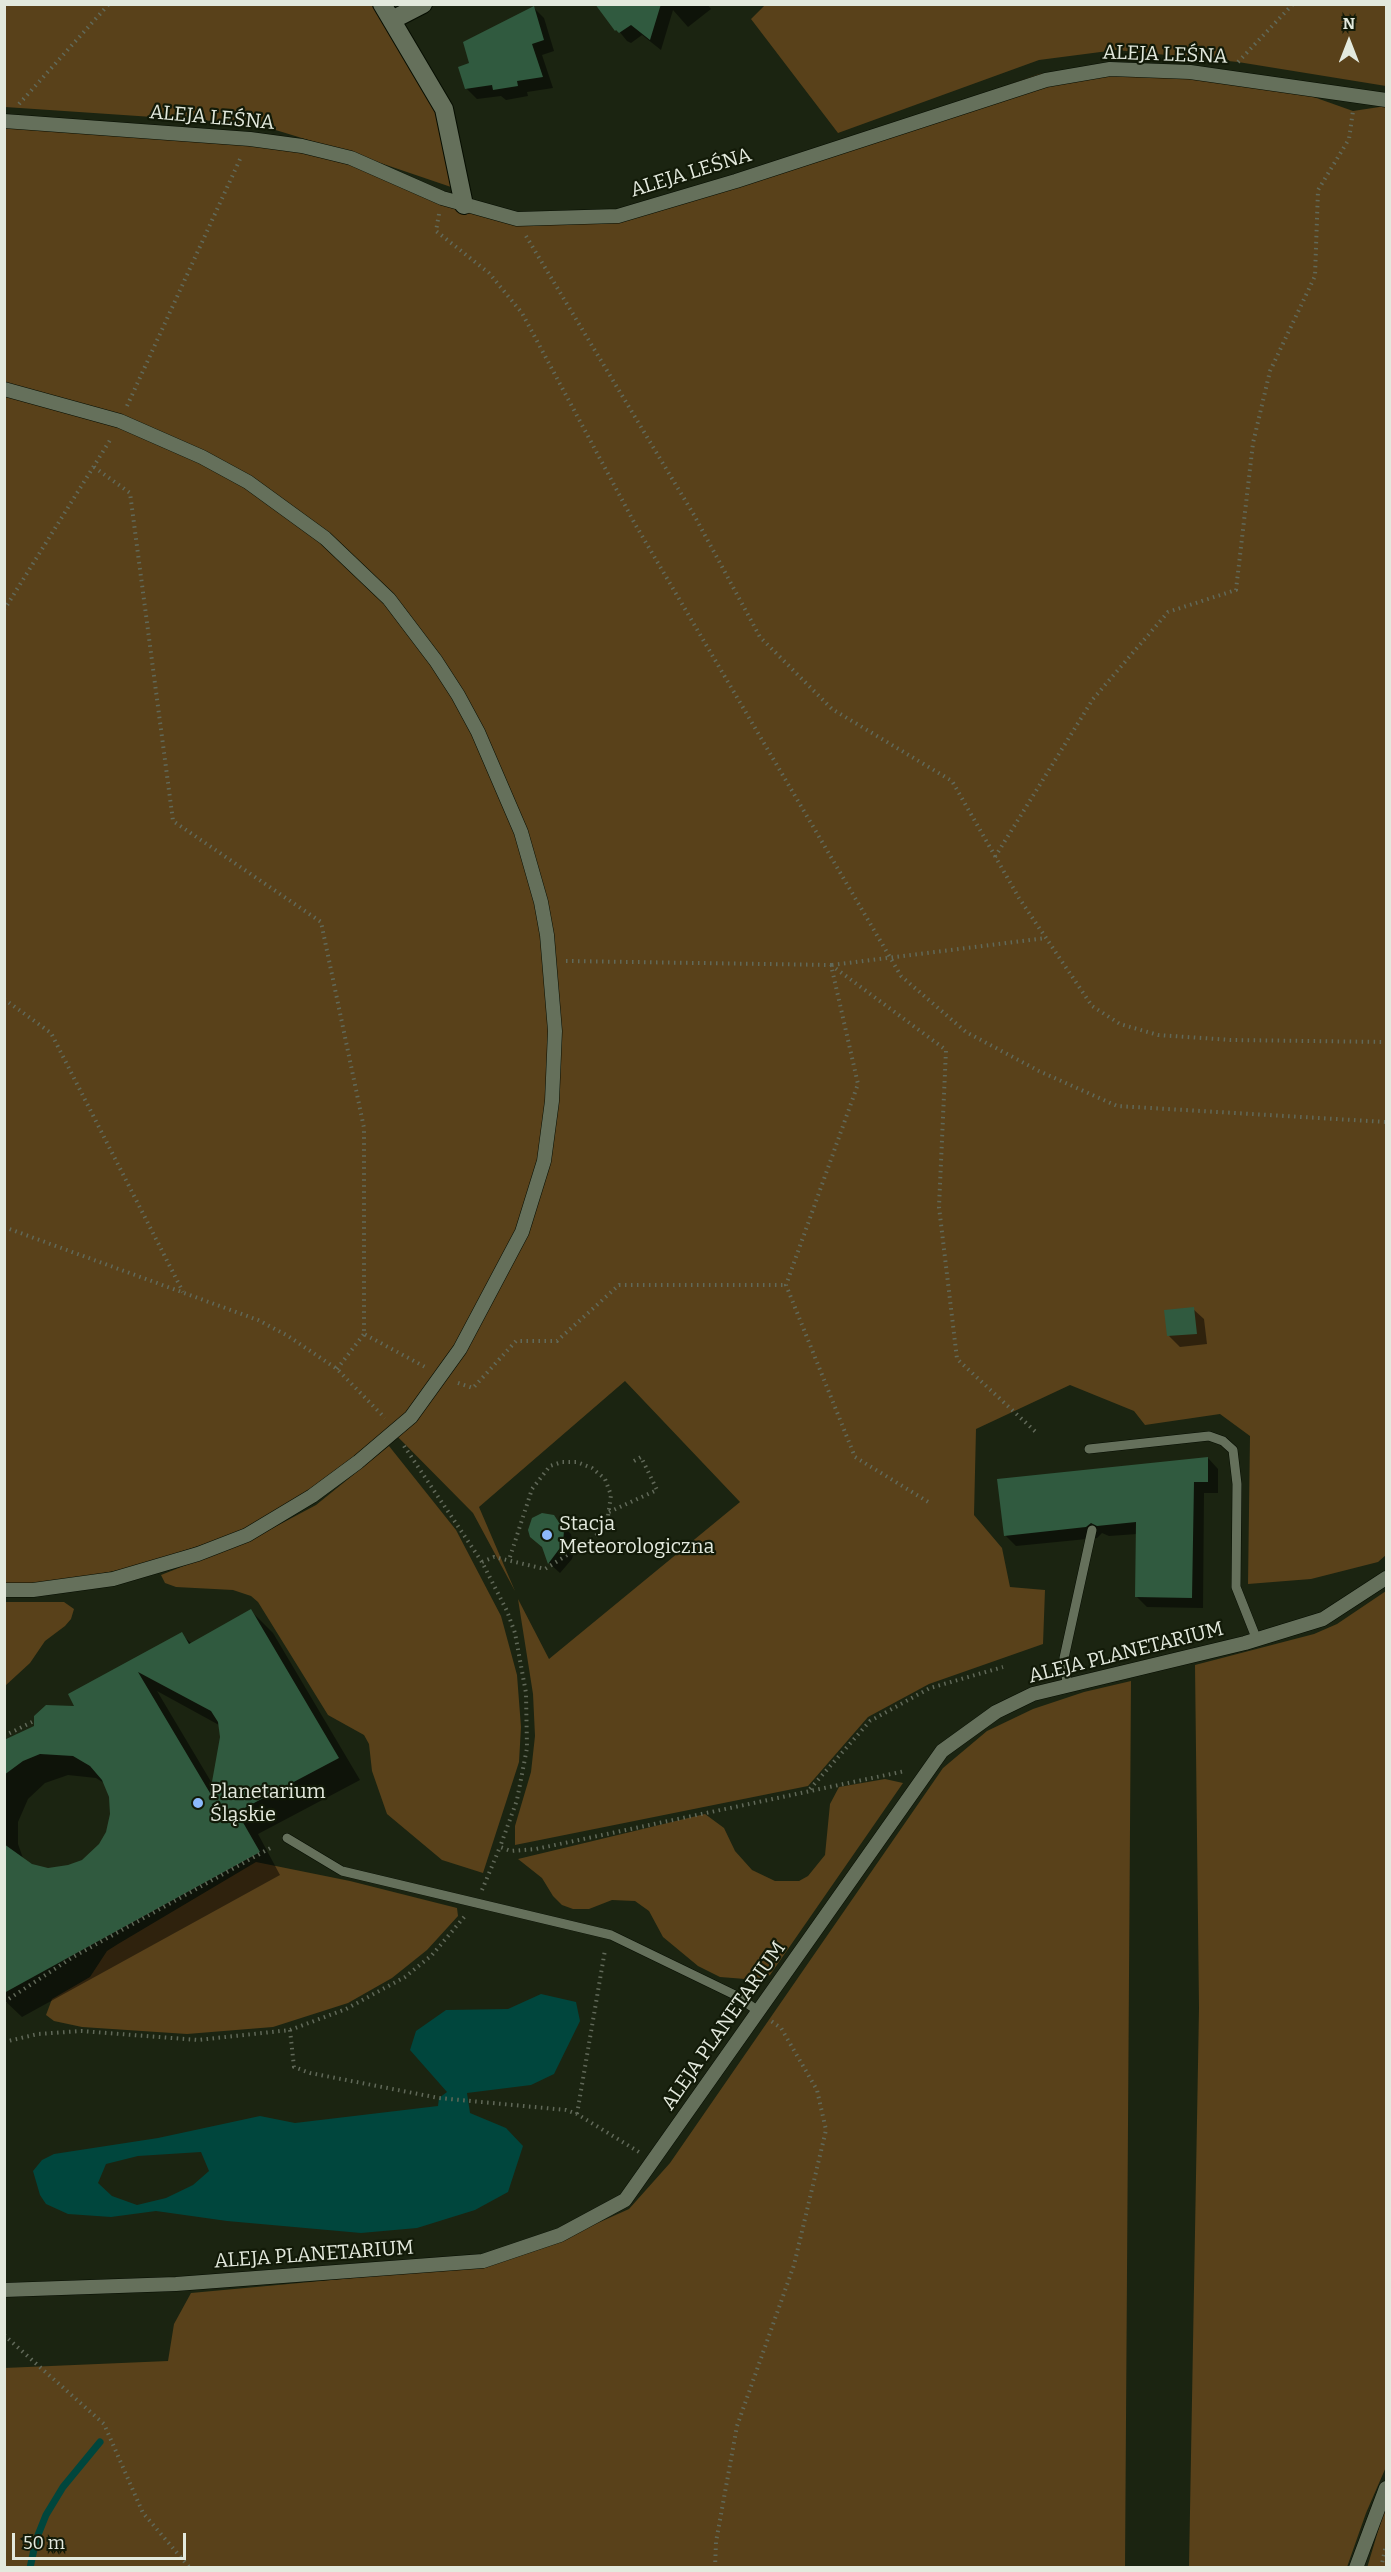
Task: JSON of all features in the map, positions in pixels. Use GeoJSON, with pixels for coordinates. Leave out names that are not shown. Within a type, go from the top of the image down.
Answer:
{"type":"FeatureCollection","features":[{"type":"Feature","properties":{"kind":"street"},"geometry":{"type":"LineString","coordinates":[[423,4],[387,12],[444,109],[464,206]]}},
{"type":"Feature","properties":{"kind":"street","name":"ALEJA LEŚNA"},"geometry":{"type":"LineString","coordinates":[[5,122],[250,139],[302,146],[351,158],[464,206],[517,219],[618,216],[736,181],[1046,80],[1110,69],[1190,72],[1386,100]]}},
{"type":"Feature","properties":{"kind":"street"},"geometry":{"type":"LineString","coordinates":[[4,388],[120,421],[202,457],[273,498],[348,557],[389,599],[436,661],[458,695],[493,764],[520,832],[541,902],[550,961],[554,1064],[548,1134],[540,1181],[516,1248],[460,1349],[411,1417],[358,1462],[304,1502],[248,1535],[198,1554],[113,1579],[33,1590],[4,1590]]}},
{"type":"Feature","properties":{"kind":"street","name":"ALEJA PLANETARIUM"},"geometry":{"type":"LineString","coordinates":[[4,2290],[176,2284],[483,2261],[560,2235],[625,2200],[942,1751],[996,1712],[1033,1694],[1257,1640],[1323,1619],[1386,1578]]}},
{"type":"Feature","properties":{"kind":"street"},"geometry":{"type":"LineString","coordinates":[[1356,2568],[1386,2488]]}},
{"type":"Feature","properties":{"kind":"lane"},"geometry":{"type":"LineString","coordinates":[[1089,1449],[1209,1436],[1223,1441],[1233,1450],[1237,1484],[1236,1587],[1257,1640]]}},
{"type":"Feature","properties":{"kind":"lane"},"geometry":{"type":"LineString","coordinates":[[1067,1684],[1064,1658],[1092,1530]]}},
{"type":"Feature","properties":{"kind":"lane"},"geometry":{"type":"LineString","coordinates":[[287,1838],[342,1871],[611,1935],[737,1996],[758,2012]]}},
{"type":"Feature","properties":{"kind":"path"},"geometry":{"type":"LineString","coordinates":[[5,122],[109,4]]}},
{"type":"Feature","properties":{"kind":"path"},"geometry":{"type":"LineString","coordinates":[[1227,77],[1238,62],[1293,4]]}},
{"type":"Feature","properties":{"kind":"path"},"geometry":{"type":"LineString","coordinates":[[995,857],[1093,699],[1168,612],[1236,590],[1253,443],[1270,371],[1315,276],[1318,190],[1348,139],[1355,94]]}},
{"type":"Feature","properties":{"kind":"path"},"geometry":{"type":"LineString","coordinates":[[4,610],[94,467],[120,421],[250,139]]}},
{"type":"Feature","properties":{"kind":"path"},"geometry":{"type":"LineString","coordinates":[[442,198],[436,231],[489,273],[522,313],[635,524],[901,976],[966,1032],[1039,1071],[1117,1106],[1386,1122]]}},
{"type":"Feature","properties":{"kind":"path"},"geometry":{"type":"LineString","coordinates":[[517,219],[694,515],[760,637],[832,709],[952,781],[995,857],[1092,1006],[1120,1024],[1158,1035],[1231,1040],[1386,1042]]}},
{"type":"Feature","properties":{"kind":"path"},"geometry":{"type":"LineString","coordinates":[[94,467],[130,493],[173,821],[321,922],[364,1128],[364,1334],[337,1370]]}},
{"type":"Feature","properties":{"kind":"path"},"geometry":{"type":"LineString","coordinates":[[550,961],[831,965],[1046,938]]}},
{"type":"Feature","properties":{"kind":"path"},"geometry":{"type":"LineString","coordinates":[[831,965],[858,1084],[786,1285],[855,1457],[930,1503]]}},
{"type":"Feature","properties":{"kind":"path"},"geometry":{"type":"LineString","coordinates":[[831,965],[946,1050],[939,1207],[957,1359],[1038,1434]]}},
{"type":"Feature","properties":{"kind":"path"},"geometry":{"type":"LineString","coordinates":[[4,999],[51,1033],[184,1293]]}},
{"type":"Feature","properties":{"kind":"path"},"geometry":{"type":"LineString","coordinates":[[364,1334],[441,1376],[473,1388],[516,1341],[557,1341],[619,1285],[786,1285]]}},
{"type":"Feature","properties":{"kind":"path"},"geometry":{"type":"LineString","coordinates":[[609,1512],[657,1490],[641,1457],[632,1462]]}},
{"type":"Feature","properties":{"kind":"path"},"geometry":{"type":"LineString","coordinates":[[482,1562],[494,1557],[544,1569],[598,1534],[609,1512],[611,1495],[605,1479],[592,1468],[577,1462],[562,1462],[550,1466],[532,1489],[509,1560]]}},
{"type":"Feature","properties":{"kind":"path"},"geometry":{"type":"LineString","coordinates":[[810,1789],[870,1721],[930,1688],[1004,1666]]}},
{"type":"Feature","properties":{"kind":"path"},"geometry":{"type":"LineString","coordinates":[[4,1736],[32,1722]]}},
{"type":"Feature","properties":{"kind":"path"},"geometry":{"type":"LineString","coordinates":[[4,2002],[73,1957],[287,1838]]}},
{"type":"Feature","properties":{"kind":"path"},"geometry":{"type":"LineString","coordinates":[[577,2114],[606,1946],[611,1935]]}},
{"type":"Feature","properties":{"kind":"path"},"geometry":{"type":"LineString","coordinates":[[715,2568],[716,2542],[737,2426],[794,2265],[826,2130],[817,2090],[803,2062],[781,2028],[758,2012]]}},
{"type":"Feature","properties":{"kind":"path"},"geometry":{"type":"LineString","coordinates":[[290,2030],[294,2067],[310,2073],[439,2098],[566,2110],[577,2114],[653,2160]]}},
{"type":"Feature","properties":{"kind":"path"},"geometry":{"type":"LineString","coordinates":[[4,2335],[104,2424],[143,2513],[190,2568]]}},
{"type":"Feature","properties":{"kind":"path"},"geometry":{"type":"LineString","coordinates":[[1380,2568],[1386,2545]]}},
{"type":"Feature","properties":{"kind":"shaded area"},"geometry":{"type":"Polygon","coordinates":[[[4,5],[373,5],[436,109],[451,187],[256,124],[5,107],[4,5]]]}},
{"type":"Feature","properties":{"kind":"shaded area"},"geometry":{"type":"Polygon","coordinates":[[[765,5],[1386,5],[1386,86],[1238,62],[1116,50],[1039,60],[838,133],[751,19],[765,5]]]}},
{"type":"Feature","properties":{"kind":"shaded area"},"geometry":{"type":"Polygon","coordinates":[[[1117,62],[1249,74],[1353,111],[1386,106],[1386,1555],[1378,1562],[1311,1579],[1248,1584],[1250,1436],[1220,1414],[1145,1425],[1134,1411],[1070,1385],[976,1429],[974,1515],[1002,1548],[1010,1587],[1045,1590],[1043,1644],[929,1684],[868,1717],[808,1786],[515,1845],[515,1826],[531,1772],[535,1736],[533,1694],[518,1599],[549,1659],[740,1502],[625,1381],[479,1507],[515,1591],[473,1513],[391,1430],[306,1493],[238,1533],[134,1567],[69,1580],[5,1589],[4,118],[246,134],[348,163],[513,220],[625,215],[728,183],[1039,74],[1117,62]]]}},
{"type":"Feature","properties":{"kind":"shaded area"},"geometry":{"type":"Polygon","coordinates":[[[389,1446],[456,1530],[501,1616],[517,1675],[521,1727],[519,1762],[483,1873],[442,1860],[387,1814],[372,1771],[369,1744],[364,1735],[328,1715],[258,1602],[251,1596],[233,1590],[176,1587],[165,1583],[161,1575],[256,1537],[316,1505],[389,1446]]]}},
{"type":"Feature","properties":{"kind":"shaded area"},"geometry":{"type":"Polygon","coordinates":[[[1386,1591],[1386,2467],[1366,2513],[1347,2567],[1189,2567],[1199,2008],[1195,1665],[1314,1634],[1337,1624],[1386,1591]]]}},
{"type":"Feature","properties":{"kind":"shaded area"},"geometry":{"type":"Polygon","coordinates":[[[5,1602],[64,1602],[74,1609],[71,1619],[65,1626],[45,1641],[30,1663],[5,1686],[5,1602]]]}},
{"type":"Feature","properties":{"kind":"shaded area"},"geometry":{"type":"Polygon","coordinates":[[[1131,1681],[1125,2567],[5,2567],[4,2368],[168,2361],[174,2324],[191,2293],[483,2266],[562,2239],[629,2209],[670,2163],[943,1768],[987,1731],[1033,1709],[1084,1692],[1131,1681]]]}},
{"type":"Feature","properties":{"kind":"shaded area"},"geometry":{"type":"Polygon","coordinates":[[[885,1779],[903,1783],[770,1975],[758,1980],[720,1977],[698,1966],[663,1937],[649,1911],[635,1901],[612,1900],[589,1909],[573,1909],[562,1905],[553,1896],[542,1878],[518,1859],[705,1814],[724,1828],[735,1851],[752,1870],[775,1881],[799,1881],[808,1876],[825,1855],[830,1804],[839,1787],[885,1779]]]}},
{"type":"Feature","properties":{"kind":"shaded area"},"geometry":{"type":"Polygon","coordinates":[[[256,1862],[350,1881],[457,1908],[458,1916],[427,1950],[392,1978],[348,2003],[273,2027],[187,2034],[82,2027],[54,2021],[46,2015],[52,1999],[90,1977],[107,1951],[256,1862]]]}},
{"type":"Feature","properties":{"kind":"shaded area"},"geometry":{"type":"Polygon","coordinates":[[[1386,2507],[1386,2567],[1367,2568],[1381,2521],[1386,2507]]]}},
{"type":"Feature","properties":{"kind":"water"},"geometry":{"type":"Polygon","coordinates":[[[541,1994],[576,2002],[580,2021],[554,2074],[531,2085],[467,2093],[470,2113],[506,2128],[523,2146],[508,2192],[475,2210],[417,2228],[361,2233],[227,2221],[156,2211],[111,2217],[68,2214],[46,2204],[40,2195],[33,2171],[42,2160],[54,2154],[158,2138],[260,2116],[295,2123],[438,2106],[439,2098],[447,2092],[410,2050],[416,2031],[446,2010],[508,2009],[541,1994]],[[201,2152],[138,2156],[106,2164],[98,2183],[112,2196],[137,2205],[166,2198],[193,2185],[209,2171],[201,2152]]]}},
{"type":"Feature","properties":{"kind":"building"},"geometry":{"type":"Polygon","coordinates":[[[595,4],[661,4],[650,40],[631,25],[619,33],[615,31],[595,4]]]}},
{"type":"Feature","properties":{"kind":"building"},"geometry":{"type":"Polygon","coordinates":[[[534,6],[544,40],[532,44],[543,77],[517,81],[518,86],[493,90],[492,85],[465,89],[458,67],[469,63],[463,42],[534,6]]]}},
{"type":"Feature","properties":{"kind":"building"},"geometry":{"type":"Polygon","coordinates":[[[1194,1307],[1197,1334],[1167,1336],[1164,1310],[1194,1307]]]}},
{"type":"Feature","properties":{"kind":"building"},"geometry":{"type":"Polygon","coordinates":[[[1208,1457],[1208,1482],[1194,1482],[1192,1598],[1135,1597],[1136,1522],[1097,1526],[1091,1523],[1086,1527],[1004,1536],[997,1479],[1208,1457]]]}},
{"type":"Feature","properties":{"kind":"building","name":"Stacja Meteorologiczna"},"geometry":{"type":"Polygon","coordinates":[[[542,1513],[554,1515],[564,1530],[563,1544],[548,1564],[542,1547],[530,1537],[528,1530],[532,1518],[542,1513]]]}},
{"type":"Feature","properties":{"kind":"building","name":"Planetarium Śląskie"},"geometry":{"type":"Polygon","coordinates":[[[251,1609],[339,1758],[237,1812],[260,1852],[4,1993],[4,1844],[32,1864],[48,1868],[68,1865],[82,1860],[99,1844],[106,1832],[110,1814],[109,1797],[102,1780],[90,1766],[73,1756],[40,1754],[23,1761],[4,1775],[4,1740],[34,1726],[34,1716],[46,1705],[74,1706],[68,1694],[182,1632],[189,1644],[251,1609]],[[138,1672],[210,1793],[220,1737],[218,1722],[211,1711],[138,1672]]]}},
{"type":"Feature","properties":{"kind":"waterway"},"geometry":{"type":"LineString","coordinates":[[30,2568],[36,2540],[46,2515],[63,2487],[100,2442]]}},
{"type":"Feature","properties":{"kind":"place","name":"Stacja Meteorologiczna"},"geometry":{"type":"Point","coordinates":[547,1535]}},
{"type":"Feature","properties":{"kind":"place","name":"Planetarium Śląskie"},"geometry":{"type":"Point","coordinates":[198,1803]}}]}
